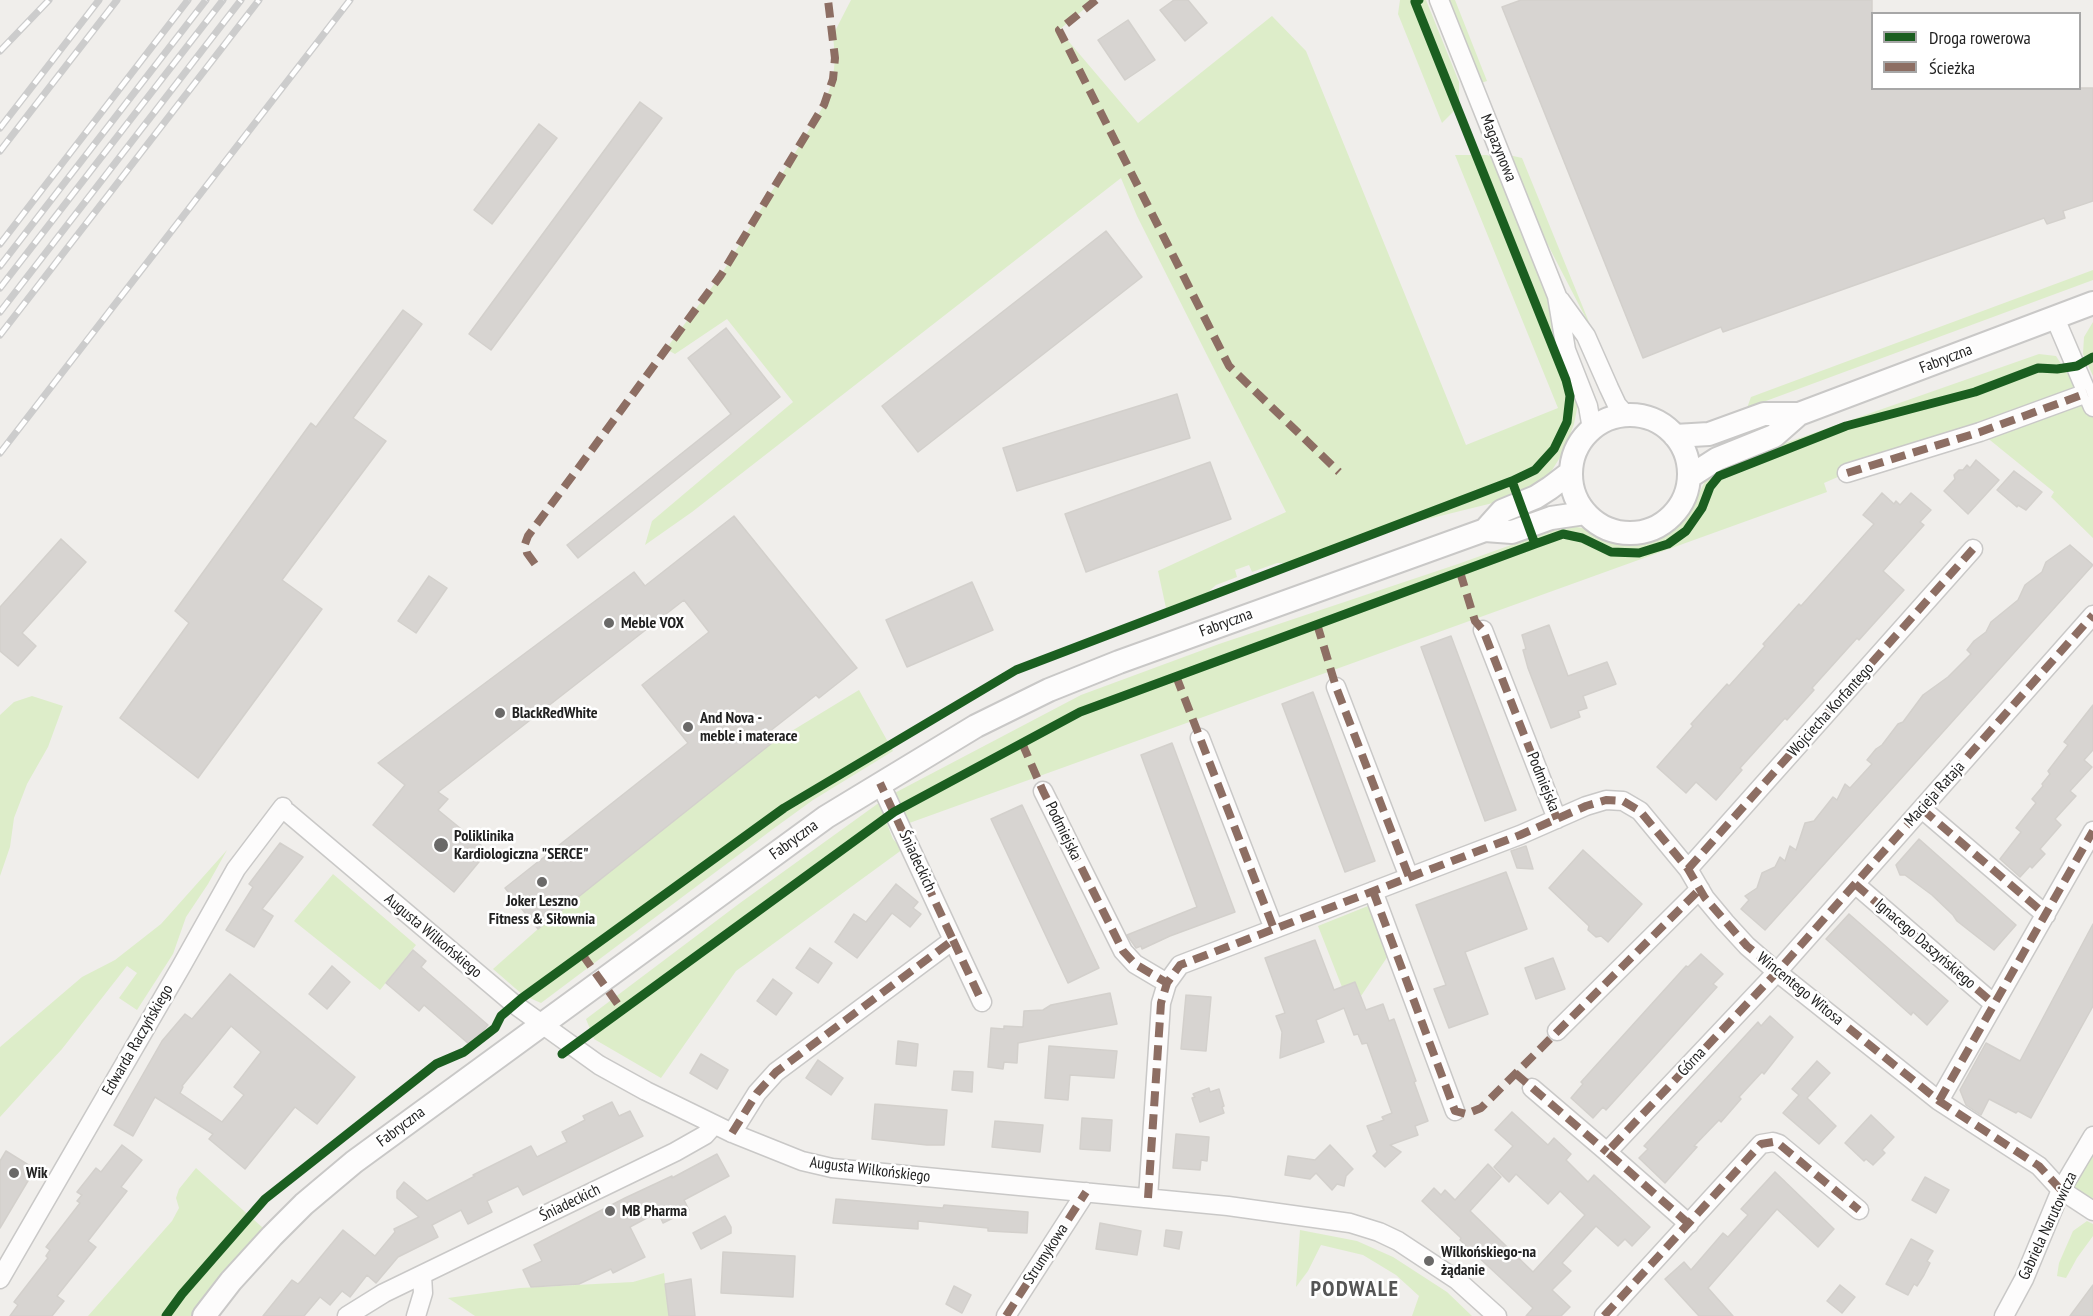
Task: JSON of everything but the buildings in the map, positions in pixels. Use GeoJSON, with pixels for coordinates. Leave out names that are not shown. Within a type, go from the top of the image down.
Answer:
{"type":"FeatureCollection","features":[{"type":"Feature","properties":{"kind":"street","name":"Magazynowa"},"geometry":{"type":"LineString","coordinates":[[1439,0],[1557,296],[1566,350],[1588,406],[1592,429]]}},
{"type":"Feature","properties":{"kind":"street","name":"Magazynowa"},"geometry":{"type":"LineString","coordinates":[[1557,296],[1586,336],[1613,397],[1626,415]]}},
{"type":"Feature","properties":{"kind":"street","name":"Fabryczna"},"geometry":{"type":"LineString","coordinates":[[1675,436],[1709,434],[1764,414],[1799,414],[2093,303]]}},
{"type":"Feature","properties":{"kind":"street"},"geometry":{"type":"LineString","coordinates":[[1847,473],[2090,400],[2055,318]]}},
{"type":"Feature","properties":{"kind":"street","name":"Fabryczna"},"geometry":{"type":"LineString","coordinates":[[1689,477],[1717,459],[1774,436],[1799,414]]}},
{"type":"Feature","properties":{"kind":"street"},"geometry":{"type":"LineString","coordinates":[[1626,415],[1653,420],[1675,436],[1686,456],[1689,477],[1685,494],[1677,510],[1664,522],[1649,530],[1632,533],[1615,531],[1599,524],[1585,513],[1574,494],[1570,472],[1577,448],[1592,429],[1614,417],[1626,415]]}},
{"type":"Feature","properties":{"kind":"street","name":"Fabryczna"},"geometry":{"type":"LineString","coordinates":[[1485,530],[1502,511],[1536,497],[1570,472]]}},
{"type":"Feature","properties":{"kind":"street","name":"Fabryczna"},"geometry":{"type":"LineString","coordinates":[[204,1316],[231,1281],[272,1236],[304,1204],[354,1162],[826,817],[976,726],[1049,690],[1485,530],[1512,532],[1551,518],[1585,513]]}},
{"type":"Feature","properties":{"kind":"street","name":"Wojciecha Korfantego"},"geometry":{"type":"LineString","coordinates":[[1688,869],[1973,549]]}},
{"type":"Feature","properties":{"kind":"street","name":"Macieja Rataja"},"geometry":{"type":"LineString","coordinates":[[1777,972],[2093,615]]}},
{"type":"Feature","properties":{"kind":"street","name":"Podmiejska"},"geometry":{"type":"LineString","coordinates":[[1043,790],[1123,951],[1135,964],[1167,983],[1180,965],[1557,819],[1483,630]]}},
{"type":"Feature","properties":{"kind":"street"},"geometry":{"type":"LineString","coordinates":[[1336,687],[1409,877]]}},
{"type":"Feature","properties":{"kind":"street"},"geometry":{"type":"LineString","coordinates":[[1200,738],[1274,928]]}},
{"type":"Feature","properties":{"kind":"street","name":"Śniadeckich"},"geometry":{"type":"LineString","coordinates":[[880,783],[982,1002]]}},
{"type":"Feature","properties":{"kind":"street","name":"Wincentego Witosa"},"geometry":{"type":"LineString","coordinates":[[1557,819],[1606,800],[1623,801],[1640,811],[1747,946],[1939,1101],[2039,1166],[2061,1190],[2088,1205]]}},
{"type":"Feature","properties":{"kind":"street"},"geometry":{"type":"LineString","coordinates":[[1922,808],[2046,915]]}},
{"type":"Feature","properties":{"kind":"street","name":"Augusta Wilkońskiego"},"geometry":{"type":"LineString","coordinates":[[285,810],[482,978],[542,1024],[599,1065],[732,1133],[802,1161],[832,1168],[1228,1206],[1350,1223],[1379,1232],[1398,1242],[1457,1280],[1497,1316]]}},
{"type":"Feature","properties":{"kind":"street","name":"Edwarda Raczyńskiego"},"geometry":{"type":"LineString","coordinates":[[0,1278],[236,869],[285,810]]}},
{"type":"Feature","properties":{"kind":"street"},"geometry":{"type":"LineString","coordinates":[[1939,1101],[2093,831]]}},
{"type":"Feature","properties":{"kind":"street","name":"Ignacego Daszyńskiego"},"geometry":{"type":"LineString","coordinates":[[1855,884],[1994,1004]]}},
{"type":"Feature","properties":{"kind":"street"},"geometry":{"type":"LineString","coordinates":[[1557,1031],[1700,889]]}},
{"type":"Feature","properties":{"kind":"street"},"geometry":{"type":"LineString","coordinates":[[1373,891],[1455,1111]]}},
{"type":"Feature","properties":{"kind":"street"},"geometry":{"type":"LineString","coordinates":[[732,1133],[761,1087],[776,1072],[953,940]]}},
{"type":"Feature","properties":{"kind":"street","name":"Górna"},"geometry":{"type":"LineString","coordinates":[[1607,1152],[1777,972]]}},
{"type":"Feature","properties":{"kind":"street"},"geometry":{"type":"LineString","coordinates":[[1148,1198],[1161,1003],[1167,983]]}},
{"type":"Feature","properties":{"kind":"street"},"geometry":{"type":"LineString","coordinates":[[1532,1088],[1689,1224]]}},
{"type":"Feature","properties":{"kind":"street","name":"Śniadeckich"},"geometry":{"type":"LineString","coordinates":[[347,1316],[384,1293],[675,1152],[705,1135],[714,1125]]}},
{"type":"Feature","properties":{"kind":"street","name":"Gabriela Narutowicza"},"geometry":{"type":"LineString","coordinates":[[2004,1316],[2024,1280],[2061,1190],[2093,1136]]}},
{"type":"Feature","properties":{"kind":"street"},"geometry":{"type":"LineString","coordinates":[[1604,1316],[1756,1148],[1767,1142],[1779,1144],[1859,1210]]}},
{"type":"Feature","properties":{"kind":"street","name":"Strumykowa"},"geometry":{"type":"LineString","coordinates":[[1006,1316],[1086,1192]]}},
{"type":"Feature","properties":{"kind":"street"},"geometry":{"type":"LineString","coordinates":[[416,1316],[423,1293],[422,1275]]}},
{"type":"Feature","properties":{"kind":"green space"},"geometry":{"type":"Polygon","coordinates":[[[851,0],[1095,0],[1059,30],[1138,123],[1272,16],[1306,51],[1466,445],[1558,408],[1455,155],[1487,155],[1503,161],[1500,153],[1522,158],[1593,332],[1505,162],[1557,296],[1578,404],[1574,424],[1564,451],[1544,483],[1509,499],[1371,533],[1289,563],[1277,563],[1252,572],[1249,565],[1235,570],[1237,577],[1216,585],[1207,593],[1166,608],[1158,571],[1286,512],[1137,216],[1121,178],[692,512],[645,545],[652,521],[793,402],[727,319],[675,354],[666,349],[721,275],[824,105],[833,79],[835,58],[833,35],[851,0]]]}},
{"type":"Feature","properties":{"kind":"green space"},"geometry":{"type":"Polygon","coordinates":[[[1400,0],[1426,0],[1459,82],[1459,106],[1442,123],[1398,14],[1400,0]]]}},
{"type":"Feature","properties":{"kind":"green space"},"geometry":{"type":"Polygon","coordinates":[[[1447,0],[1455,0],[1487,81],[1481,83],[1447,0]]]}},
{"type":"Feature","properties":{"kind":"green space"},"geometry":{"type":"Polygon","coordinates":[[[2093,270],[2093,280],[1747,408],[1751,397],[2093,270]]]}},
{"type":"Feature","properties":{"kind":"green space"},"geometry":{"type":"Polygon","coordinates":[[[2093,322],[2093,376],[2083,354],[2084,337],[2093,322]]]}},
{"type":"Feature","properties":{"kind":"green space"},"geometry":{"type":"Polygon","coordinates":[[[2039,354],[2056,356],[2081,395],[2093,407],[2093,538],[2051,497],[2054,492],[1980,432],[1847,473],[1824,483],[1827,492],[901,826],[887,824],[893,839],[903,849],[736,971],[661,1078],[594,1039],[586,1019],[740,903],[887,797],[1081,695],[1219,644],[1567,525],[1587,529],[1608,541],[1642,544],[1688,516],[1708,475],[1774,447],[2039,354]]]}},
{"type":"Feature","properties":{"kind":"green space"},"geometry":{"type":"Polygon","coordinates":[[[859,690],[893,751],[813,800],[541,1003],[523,995],[493,969],[538,929],[772,743],[859,690]]]}},
{"type":"Feature","properties":{"kind":"green space"},"geometry":{"type":"Polygon","coordinates":[[[32,696],[63,706],[48,747],[27,784],[14,818],[10,847],[0,876],[0,715],[14,702],[32,696]]]}},
{"type":"Feature","properties":{"kind":"green space"},"geometry":{"type":"Polygon","coordinates":[[[227,850],[186,917],[173,954],[137,1010],[119,998],[137,973],[127,966],[62,1049],[0,1117],[0,1047],[82,977],[115,960],[161,924],[227,850]]]}},
{"type":"Feature","properties":{"kind":"green space"},"geometry":{"type":"Polygon","coordinates":[[[333,874],[416,945],[380,990],[294,921],[333,874]]]}},
{"type":"Feature","properties":{"kind":"green space"},"geometry":{"type":"Polygon","coordinates":[[[1368,906],[1388,956],[1361,996],[1355,982],[1342,987],[1318,926],[1368,906]]]}},
{"type":"Feature","properties":{"kind":"green space"},"geometry":{"type":"Polygon","coordinates":[[[2093,1139],[2093,1198],[2084,1197],[2067,1186],[2093,1139]]]}},
{"type":"Feature","properties":{"kind":"green space"},"geometry":{"type":"Polygon","coordinates":[[[196,1168],[272,1236],[204,1316],[88,1316],[172,1221],[179,1208],[176,1198],[179,1189],[196,1168]]]}},
{"type":"Feature","properties":{"kind":"green space"},"geometry":{"type":"Polygon","coordinates":[[[2087,1221],[2093,1224],[2093,1236],[2066,1278],[2057,1276],[2059,1263],[2073,1231],[2087,1221]]]}},
{"type":"Feature","properties":{"kind":"green space"},"geometry":{"type":"Polygon","coordinates":[[[1300,1230],[1357,1241],[1393,1257],[1447,1292],[1472,1316],[1412,1316],[1419,1296],[1396,1275],[1363,1255],[1321,1245],[1308,1271],[1296,1287],[1300,1230]]]}},
{"type":"Feature","properties":{"kind":"green space"},"geometry":{"type":"Polygon","coordinates":[[[664,1273],[669,1316],[475,1316],[448,1298],[520,1288],[633,1282],[664,1273]]]}},
{"type":"Feature","properties":{"kind":"railway"},"geometry":{"type":"LineString","coordinates":[[0,51],[49,0]]}},
{"type":"Feature","properties":{"kind":"railway"},"geometry":{"type":"LineString","coordinates":[[0,128],[99,0]]}},
{"type":"Feature","properties":{"kind":"railway"},"geometry":{"type":"LineString","coordinates":[[0,151],[117,0]]}},
{"type":"Feature","properties":{"kind":"railway"},"geometry":{"type":"LineString","coordinates":[[0,244],[188,0]]}},
{"type":"Feature","properties":{"kind":"railway"},"geometry":{"type":"LineString","coordinates":[[0,266],[206,0]]}},
{"type":"Feature","properties":{"kind":"railway"},"geometry":{"type":"LineString","coordinates":[[0,288],[223,0]]}},
{"type":"Feature","properties":{"kind":"railway"},"geometry":{"type":"LineString","coordinates":[[0,312],[241,0]]}},
{"type":"Feature","properties":{"kind":"railway"},"geometry":{"type":"LineString","coordinates":[[0,335],[259,0]]}},
{"type":"Feature","properties":{"kind":"railway"},"geometry":{"type":"LineString","coordinates":[[0,453],[350,0]]}},
{"type":"Feature","properties":{"kind":"marked path"},"geometry":{"type":"LineString","coordinates":[[535,564],[527,553],[525,544],[528,536],[721,275],[824,105],[833,79],[835,58],[828,0]]}},
{"type":"Feature","properties":{"kind":"marked path"},"geometry":{"type":"LineString","coordinates":[[1096,0],[1059,30],[1229,366],[1339,472]]}},
{"type":"Feature","properties":{"kind":"marked path"},"geometry":{"type":"LineString","coordinates":[[1847,473],[1980,432],[2087,393]]}},
{"type":"Feature","properties":{"kind":"marked path"},"geometry":{"type":"LineString","coordinates":[[1688,869],[1973,549]]}},
{"type":"Feature","properties":{"kind":"marked path"},"geometry":{"type":"LineString","coordinates":[[1460,572],[1475,621],[1483,630],[1557,819]]}},
{"type":"Feature","properties":{"kind":"marked path"},"geometry":{"type":"LineString","coordinates":[[1689,1224],[1607,1152],[1777,972],[2093,615]]}},
{"type":"Feature","properties":{"kind":"marked path"},"geometry":{"type":"LineString","coordinates":[[1317,624],[1336,687],[1409,877]]}},
{"type":"Feature","properties":{"kind":"marked path"},"geometry":{"type":"LineString","coordinates":[[1176,676],[1274,929]]}},
{"type":"Feature","properties":{"kind":"marked path"},"geometry":{"type":"LineString","coordinates":[[1022,743],[1043,791],[1123,951],[1135,964],[1167,983]]}},
{"type":"Feature","properties":{"kind":"marked path"},"geometry":{"type":"LineString","coordinates":[[732,1133],[757,1093],[776,1072],[953,940],[880,783]]}},
{"type":"Feature","properties":{"kind":"marked path"},"geometry":{"type":"LineString","coordinates":[[1148,1198],[1161,1003],[1167,983],[1180,965],[1606,800],[1623,801],[1640,811],[1688,869],[1705,898],[1747,946],[1939,1101],[2039,1166],[2061,1190]]}},
{"type":"Feature","properties":{"kind":"marked path"},"geometry":{"type":"LineString","coordinates":[[1922,809],[2046,915]]}},
{"type":"Feature","properties":{"kind":"marked path"},"geometry":{"type":"LineString","coordinates":[[1939,1101],[2093,831]]}},
{"type":"Feature","properties":{"kind":"marked path"},"geometry":{"type":"LineString","coordinates":[[1855,884],[1994,1004]]}},
{"type":"Feature","properties":{"kind":"marked path"},"geometry":{"type":"LineString","coordinates":[[1373,891],[1455,1111],[1466,1114],[1481,1108],[1700,889]]}},
{"type":"Feature","properties":{"kind":"marked path"},"geometry":{"type":"LineString","coordinates":[[953,940],[982,1002]]}},
{"type":"Feature","properties":{"kind":"marked path"},"geometry":{"type":"LineString","coordinates":[[582,954],[622,1010]]}},
{"type":"Feature","properties":{"kind":"marked path"},"geometry":{"type":"LineString","coordinates":[[1515,1073],[1607,1152]]}},
{"type":"Feature","properties":{"kind":"marked path"},"geometry":{"type":"LineString","coordinates":[[1604,1316],[1761,1144],[1773,1142],[1779,1144],[1859,1210]]}},
{"type":"Feature","properties":{"kind":"marked path"},"geometry":{"type":"LineString","coordinates":[[1006,1316],[1086,1192]]}},
{"type":"Feature","properties":{"kind":"cycle path"},"geometry":{"type":"LineString","coordinates":[[1419,0],[1415,2],[1566,380],[1570,396],[1567,422],[1554,449],[1535,470],[1512,481],[1535,544],[1563,534],[1582,538],[1611,552],[1639,553],[1668,544],[1686,531],[1702,508],[1710,487],[1719,476],[1846,426],[1975,392],[2038,368],[2057,369],[2077,366],[2093,357]]}},
{"type":"Feature","properties":{"kind":"cycle path"},"geometry":{"type":"LineString","coordinates":[[166,1316],[182,1294],[265,1199],[436,1064],[464,1052],[495,1028],[501,1016],[522,998],[784,808],[1016,670],[1512,481]]}},
{"type":"Feature","properties":{"kind":"cycle path"},"geometry":{"type":"LineString","coordinates":[[562,1054],[894,812],[1080,712],[1535,544]]}},
{"type":"Feature","properties":{"kind":"place","name":"Meble VOX"},"geometry":{"type":"Point","coordinates":[609,623]}},
{"type":"Feature","properties":{"kind":"place","name":"BlackRedWhite"},"geometry":{"type":"Point","coordinates":[500,713]}},
{"type":"Feature","properties":{"kind":"place","name":"And Nova - meble i materace"},"geometry":{"type":"Point","coordinates":[688,727]}},
{"type":"Feature","properties":{"kind":"place","name":"Poliklinika Kardiologiczna \"SERCE\""},"geometry":{"type":"Point","coordinates":[441,845]}},
{"type":"Feature","properties":{"kind":"place","name":"Joker Leszno Fitness & Siłownia"},"geometry":{"type":"Point","coordinates":[542,882]}},
{"type":"Feature","properties":{"kind":"place","name":"Wik"},"geometry":{"type":"Point","coordinates":[14,1173]}},
{"type":"Feature","properties":{"kind":"place","name":"MB Pharma"},"geometry":{"type":"Point","coordinates":[610,1211]}},
{"type":"Feature","properties":{"kind":"place","name":"Wilkońskiego-na żądanie"},"geometry":{"type":"Point","coordinates":[1429,1261]}},
{"type":"Feature","properties":{"kind":"district","name":"PODWALE"},"geometry":{"type":"Point","coordinates":[1355,1290]}}]}
